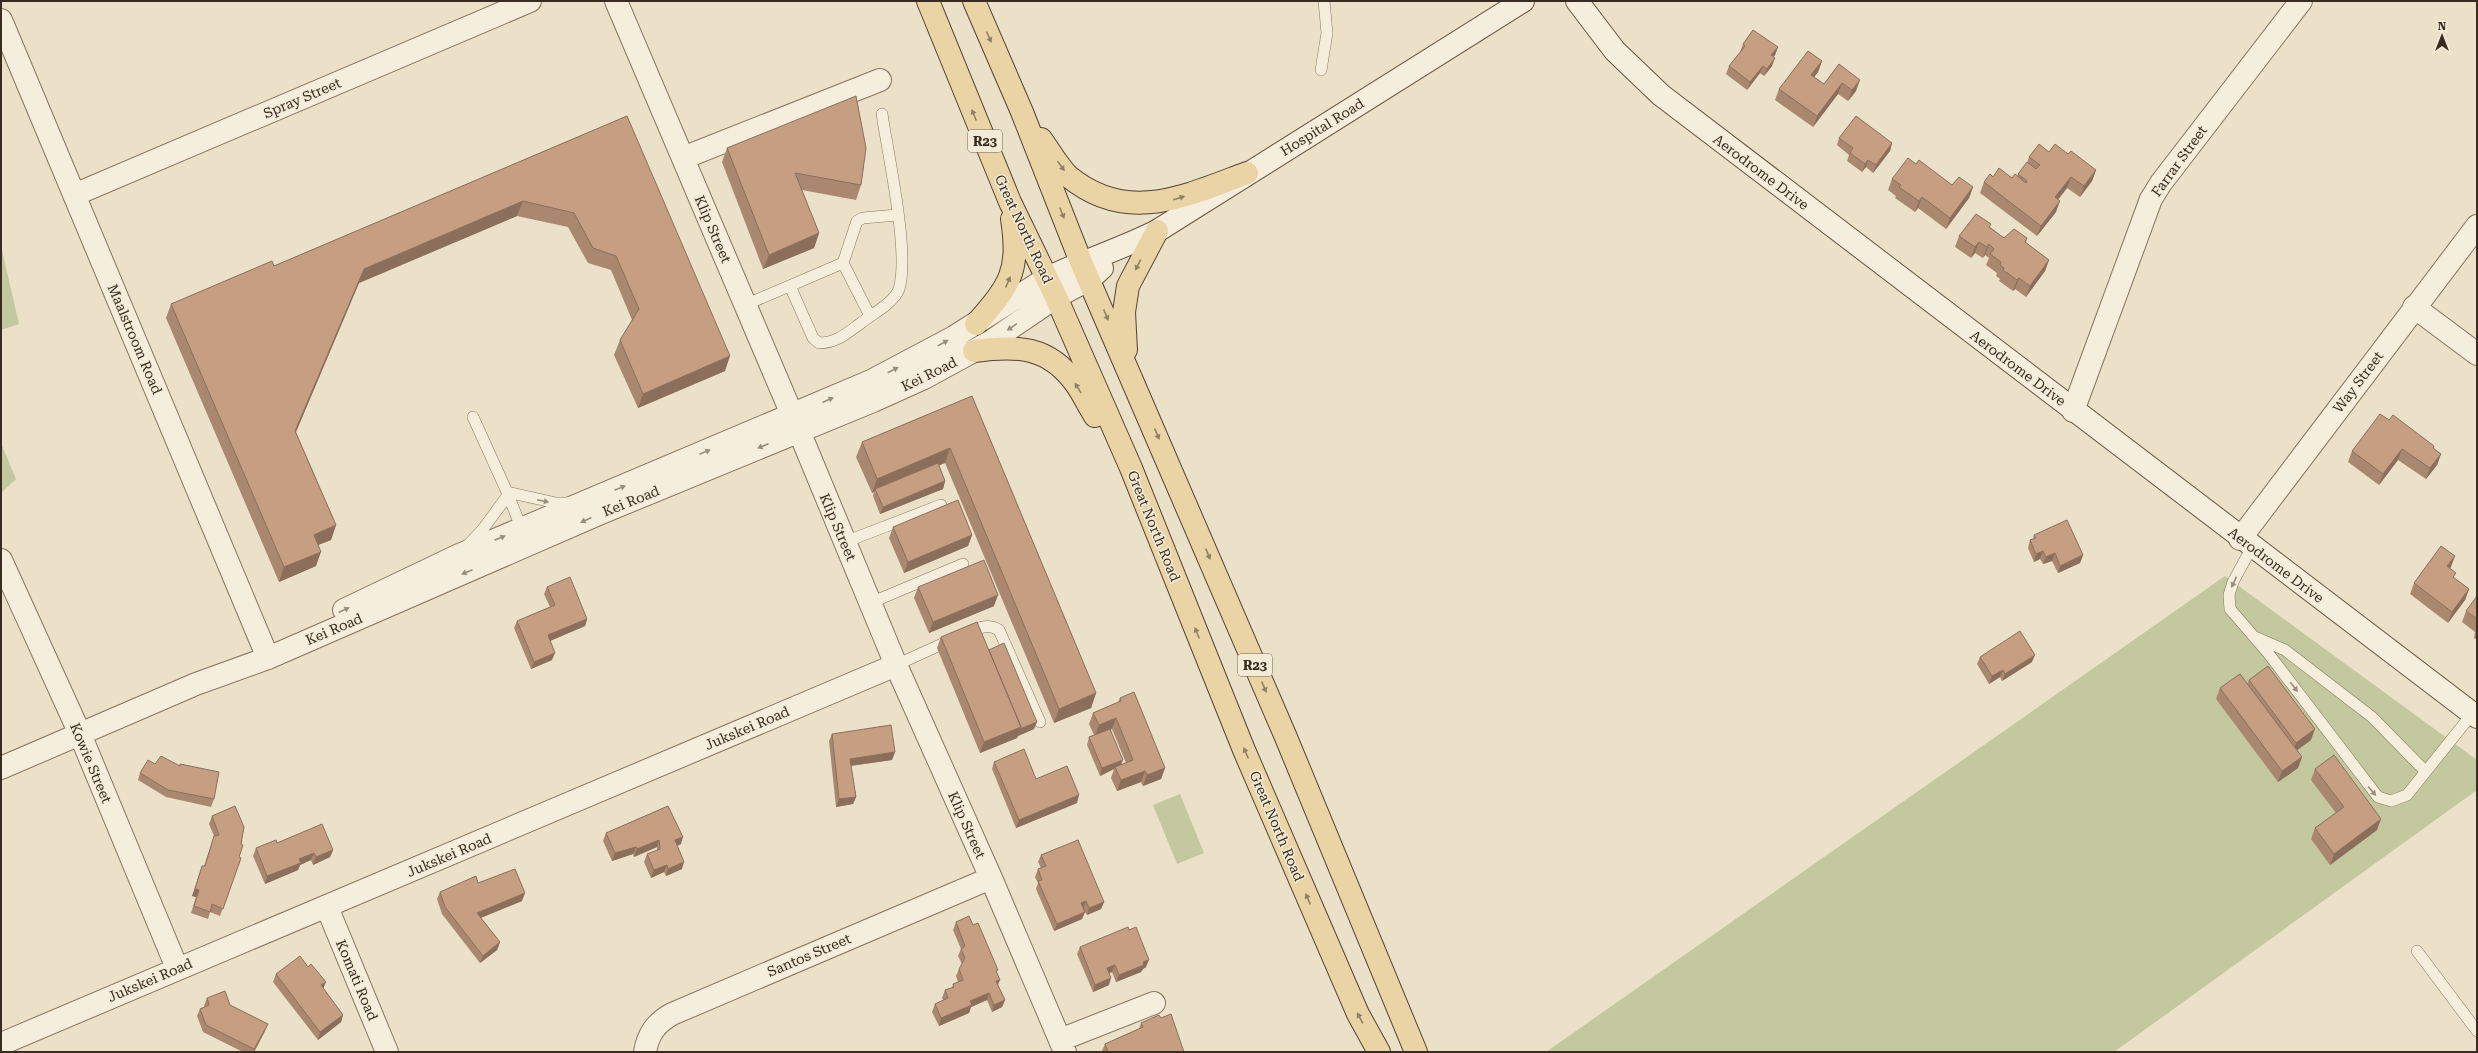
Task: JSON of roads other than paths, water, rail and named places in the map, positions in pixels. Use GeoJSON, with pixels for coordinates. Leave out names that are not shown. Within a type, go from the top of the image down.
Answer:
{"type":"FeatureCollection","features":[{"type":"Feature","properties":{"kind":"main road","name":"Great North Road"},"geometry":{"type":"LineString","coordinates":[[928,1],[1010,202],[1051,288],[1131,468],[1248,758],[1358,1014],[1379,1052]]}},
{"type":"Feature","properties":{"kind":"main road","name":"R23"},"geometry":{"type":"LineString","coordinates":[[974,1],[1022,112],[1086,270],[1416,1052]]}},
{"type":"Feature","properties":{"kind":"main road"},"geometry":{"type":"LineString","coordinates":[[1022,112],[1067,175],[1089,190],[1111,199],[1136,204],[1166,202],[1247,173]]}},
{"type":"Feature","properties":{"kind":"main road"},"geometry":{"type":"LineString","coordinates":[[976,324],[1002,294],[1015,261],[1015,241],[1010,202]]}},
{"type":"Feature","properties":{"kind":"main road"},"geometry":{"type":"LineString","coordinates":[[1126,362],[1124,312],[1128,286],[1157,231]]}},
{"type":"Feature","properties":{"kind":"main road"},"geometry":{"type":"LineString","coordinates":[[974,351],[1018,348],[1036,352],[1061,366],[1076,384],[1093,414],[1131,468]]}},
{"type":"Feature","properties":{"kind":"street","name":"Spray Street"},"geometry":{"type":"LineString","coordinates":[[74,195],[530,1]]}},
{"type":"Feature","properties":{"kind":"street","name":"Klip Street"},"geometry":{"type":"LineString","coordinates":[[616,1],[796,423],[896,665],[991,878],[1062,1046]]}},
{"type":"Feature","properties":{"kind":"street","name":"Hospital Road"},"geometry":{"type":"LineString","coordinates":[[1051,288],[1157,231],[1247,173],[1523,1]]}},
{"type":"Feature","properties":{"kind":"street","name":"Aerodrome Drive"},"geometry":{"type":"LineString","coordinates":[[1577,1],[1616,51],[1661,95],[2246,543],[2474,715]]}},
{"type":"Feature","properties":{"kind":"street","name":"Farrar Street"},"geometry":{"type":"LineString","coordinates":[[2073,410],[2151,199],[2161,183],[2300,1]]}},
{"type":"Feature","properties":{"kind":"street","name":"Maalstroom Road"},"geometry":{"type":"LineString","coordinates":[[1,20],[265,652]]}},
{"type":"Feature","properties":{"kind":"street"},"geometry":{"type":"LineString","coordinates":[[683,158],[880,80]]}},
{"type":"Feature","properties":{"kind":"street","name":"Way Street"},"geometry":{"type":"LineString","coordinates":[[2246,543],[2414,307],[2477,226]]}},
{"type":"Feature","properties":{"kind":"street","name":"Kei Road"},"geometry":{"type":"LineString","coordinates":[[265,652],[457,556],[525,537],[580,504],[796,423],[924,378],[974,351],[1051,288]]}},
{"type":"Feature","properties":{"kind":"street","name":"Kei Road"},"geometry":{"type":"LineString","coordinates":[[1,768],[196,684],[525,537],[796,423],[976,324],[1051,288]]}},
{"type":"Feature","properties":{"kind":"street"},"geometry":{"type":"LineString","coordinates":[[2414,307],[2477,354]]}},
{"type":"Feature","properties":{"kind":"street","name":"Kowie Street"},"geometry":{"type":"LineString","coordinates":[[1,560],[80,734],[177,968]]}},
{"type":"Feature","properties":{"kind":"street","name":"Jukskei Road"},"geometry":{"type":"LineString","coordinates":[[1,1044],[177,968],[327,908],[896,665]]}},
{"type":"Feature","properties":{"kind":"street","name":"Santos Street"},"geometry":{"type":"LineString","coordinates":[[645,1052],[650,1034],[659,1022],[672,1014],[991,878]]}},
{"type":"Feature","properties":{"kind":"street","name":"Komati Road"},"geometry":{"type":"LineString","coordinates":[[327,908],[387,1052]]}},
{"type":"Feature","properties":{"kind":"street"},"geometry":{"type":"LineString","coordinates":[[1062,1046],[1154,1003]]}},
{"type":"Feature","properties":{"kind":"lane"},"geometry":{"type":"LineString","coordinates":[[1321,70],[1327,33],[1324,1]]}},
{"type":"Feature","properties":{"kind":"lane"},"geometry":{"type":"LineString","coordinates":[[790,286],[813,338],[818,343],[836,342],[890,301],[898,290],[901,266],[897,215],[882,114]]}},
{"type":"Feature","properties":{"kind":"lane"},"geometry":{"type":"LineString","coordinates":[[870,316],[843,263],[857,221],[864,218],[897,215]]}},
{"type":"Feature","properties":{"kind":"lane"},"geometry":{"type":"LineString","coordinates":[[745,305],[843,263]]}},
{"type":"Feature","properties":{"kind":"lane"},"geometry":{"type":"LineString","coordinates":[[472,418],[508,493],[525,537]]}},
{"type":"Feature","properties":{"kind":"lane"},"geometry":{"type":"LineString","coordinates":[[508,493],[556,503],[580,504]]}},
{"type":"Feature","properties":{"kind":"lane"},"geometry":{"type":"LineString","coordinates":[[457,556],[483,529],[508,493]]}},
{"type":"Feature","properties":{"kind":"lane"},"geometry":{"type":"LineString","coordinates":[[845,542],[941,505]]}},
{"type":"Feature","properties":{"kind":"lane"},"geometry":{"type":"LineString","coordinates":[[2246,543],[2228,602],[2234,615],[2268,653],[2378,797],[2391,801],[2401,799],[2407,795],[2425,771],[2474,715]]}},
{"type":"Feature","properties":{"kind":"lane"},"geometry":{"type":"LineString","coordinates":[[870,603],[963,564]]}},
{"type":"Feature","properties":{"kind":"lane"},"geometry":{"type":"LineString","coordinates":[[896,665],[981,626],[991,626],[999,630],[1040,722]]}},
{"type":"Feature","properties":{"kind":"lane"},"geometry":{"type":"LineString","coordinates":[[2253,637],[2285,650],[2372,717],[2425,771]]}},
{"type":"Feature","properties":{"kind":"lane"},"geometry":{"type":"LineString","coordinates":[[2417,951],[2477,1030]]}}]}
